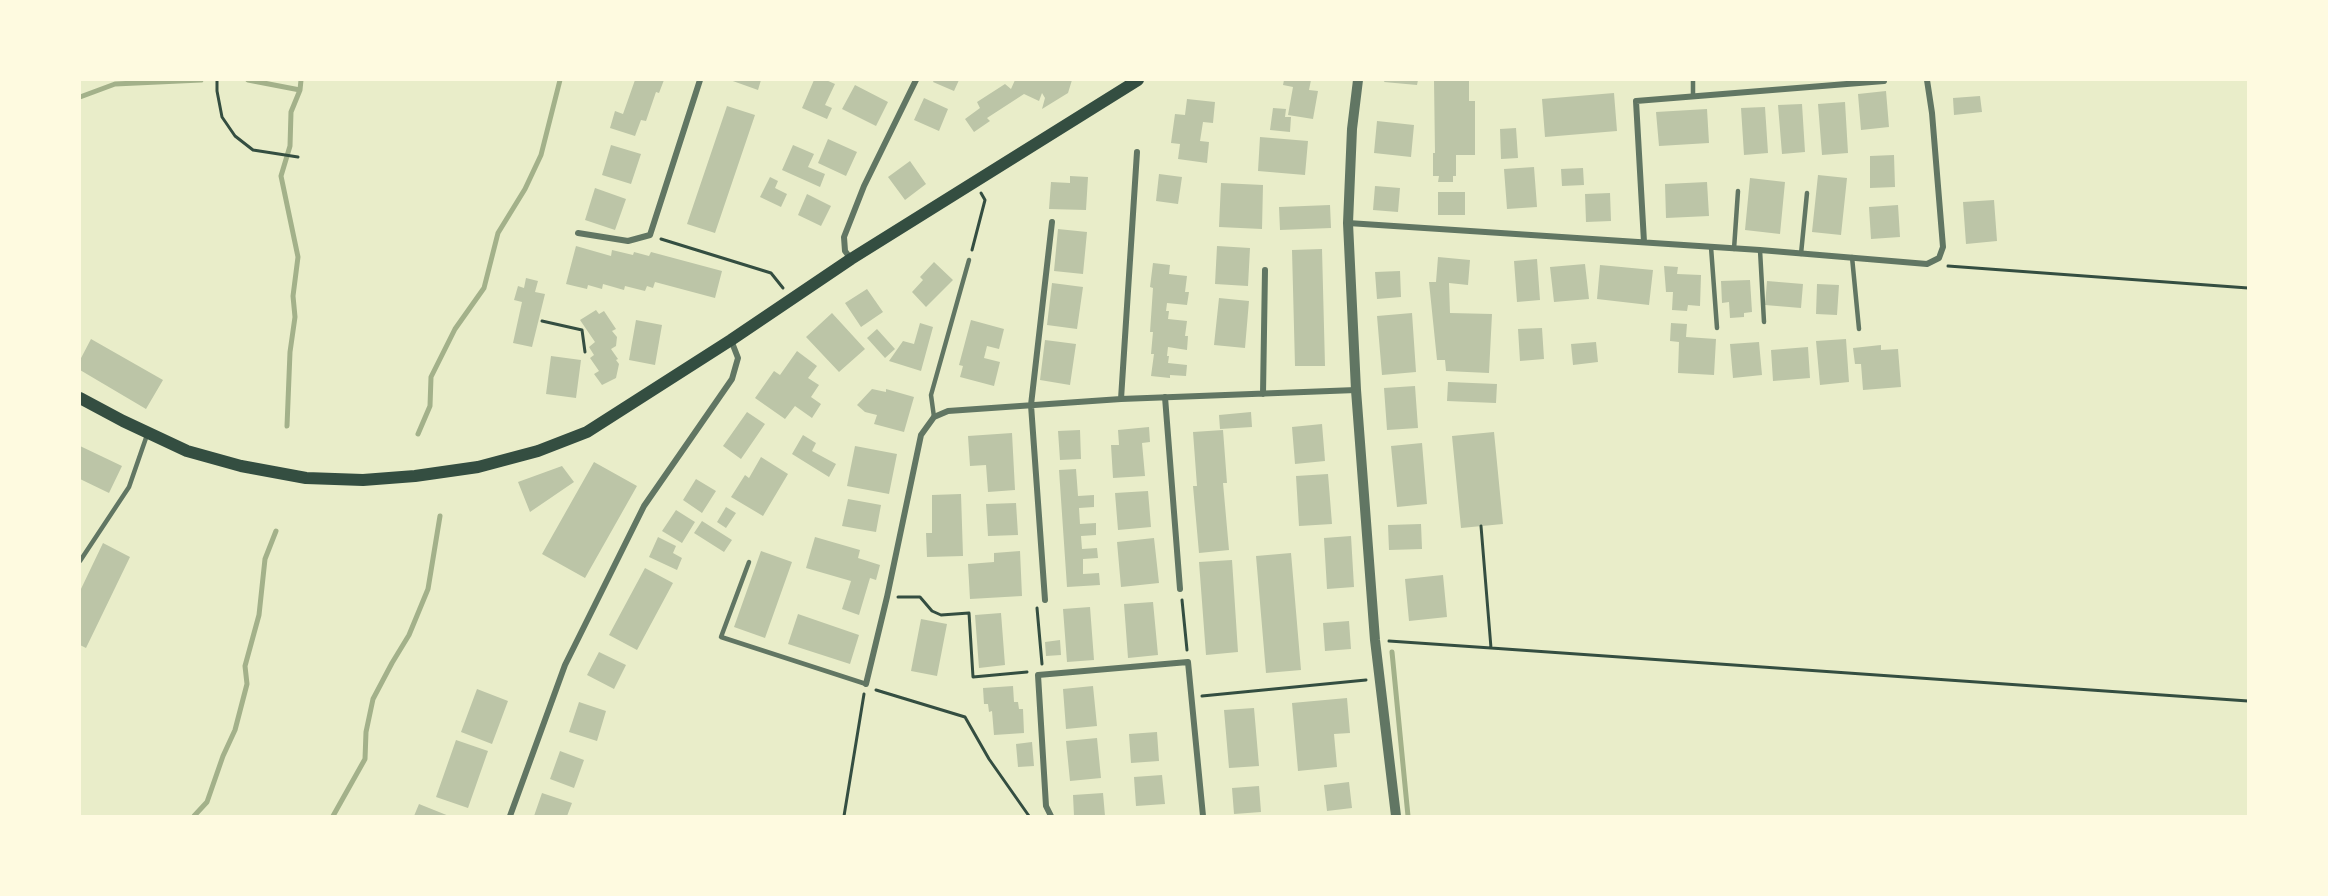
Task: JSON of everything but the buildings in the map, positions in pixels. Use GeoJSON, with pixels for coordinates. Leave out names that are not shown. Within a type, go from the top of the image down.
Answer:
{"type":"FeatureCollection","features":[{"type":"Feature","properties":{"kind":"main road"},"geometry":{"type":"LineString","coordinates":[[80,398],[148,434],[187,450],[241,466],[306,478],[363,480],[415,476],[478,467],[538,451],[587,432],[731,340],[851,259],[1138,80]]}},
{"type":"Feature","properties":{"kind":"street"},"geometry":{"type":"LineString","coordinates":[[578,232],[628,242],[650,235],[700,80]]}},
{"type":"Feature","properties":{"kind":"street"},"geometry":{"type":"LineString","coordinates":[[851,259],[845,251],[844,237],[864,186],[916,80]]}},
{"type":"Feature","properties":{"kind":"street"},"geometry":{"type":"LineString","coordinates":[[1358,80],[1352,129],[1348,223],[1356,390],[1375,640],[1396,816]]}},
{"type":"Feature","properties":{"kind":"street"},"geometry":{"type":"LineString","coordinates":[[1348,223],[1760,250],[1927,264],[1939,258],[1943,247],[1932,113],[1927,80]]}},
{"type":"Feature","properties":{"kind":"street"},"geometry":{"type":"LineString","coordinates":[[1644,242],[1636,101],[1884,81]]}},
{"type":"Feature","properties":{"kind":"street"},"geometry":{"type":"LineString","coordinates":[[1121,399],[1137,152]]}},
{"type":"Feature","properties":{"kind":"street"},"geometry":{"type":"LineString","coordinates":[[1044,600],[1031,405],[1052,222]]}},
{"type":"Feature","properties":{"kind":"street"},"geometry":{"type":"LineString","coordinates":[[1263,394],[1265,270]]}},
{"type":"Feature","properties":{"kind":"street"},"geometry":{"type":"LineString","coordinates":[[510,816],[565,665],[644,506],[732,379],[738,358],[731,340]]}},
{"type":"Feature","properties":{"kind":"street"},"geometry":{"type":"LineString","coordinates":[[866,684],[921,435],[934,417],[948,411],[1121,399],[1356,390]]}},
{"type":"Feature","properties":{"kind":"street"},"geometry":{"type":"LineString","coordinates":[[1165,397],[1180,589]]}},
{"type":"Feature","properties":{"kind":"street"},"geometry":{"type":"LineString","coordinates":[[1051,816],[1046,806],[1038,675],[1188,662],[1203,816]]}},
{"type":"Feature","properties":{"kind":"lane"},"geometry":{"type":"LineString","coordinates":[[1693,80],[1693,96]]}},
{"type":"Feature","properties":{"kind":"lane"},"geometry":{"type":"LineString","coordinates":[[1734,249],[1738,191]]}},
{"type":"Feature","properties":{"kind":"lane"},"geometry":{"type":"LineString","coordinates":[[1800,254],[1807,193]]}},
{"type":"Feature","properties":{"kind":"lane"},"geometry":{"type":"LineString","coordinates":[[1711,247],[1717,328]]}},
{"type":"Feature","properties":{"kind":"lane"},"geometry":{"type":"LineString","coordinates":[[1760,250],[1764,322]]}},
{"type":"Feature","properties":{"kind":"lane"},"geometry":{"type":"LineString","coordinates":[[1852,257],[1859,329]]}},
{"type":"Feature","properties":{"kind":"lane"},"geometry":{"type":"LineString","coordinates":[[934,417],[931,394],[969,260]]}},
{"type":"Feature","properties":{"kind":"lane"},"geometry":{"type":"LineString","coordinates":[[80,561],[129,487],[148,434]]}},
{"type":"Feature","properties":{"kind":"lane"},"geometry":{"type":"LineString","coordinates":[[749,562],[721,637],[866,684]]}},
{"type":"Feature","properties":{"kind":"path"},"geometry":{"type":"LineString","coordinates":[[217,80],[222,117],[235,136],[253,150],[298,157]]}},
{"type":"Feature","properties":{"kind":"path"},"geometry":{"type":"LineString","coordinates":[[969,260],[985,200],[973,182]]}},
{"type":"Feature","properties":{"kind":"path"},"geometry":{"type":"LineString","coordinates":[[650,235],[771,273],[792,299]]}},
{"type":"Feature","properties":{"kind":"path"},"geometry":{"type":"LineString","coordinates":[[1927,264],[2248,288]]}},
{"type":"Feature","properties":{"kind":"path"},"geometry":{"type":"LineString","coordinates":[[542,321],[582,330],[585,352]]}},
{"type":"Feature","properties":{"kind":"path"},"geometry":{"type":"LineString","coordinates":[[1481,526],[1491,648]]}},
{"type":"Feature","properties":{"kind":"path"},"geometry":{"type":"LineString","coordinates":[[1180,589],[1188,662]]}},
{"type":"Feature","properties":{"kind":"path"},"geometry":{"type":"LineString","coordinates":[[887,597],[920,597],[932,611],[941,615],[969,613],[973,677],[1026,672]]}},
{"type":"Feature","properties":{"kind":"path"},"geometry":{"type":"LineString","coordinates":[[1043,675],[1037,608],[1045,607],[1044,600]]}},
{"type":"Feature","properties":{"kind":"path"},"geometry":{"type":"LineString","coordinates":[[1375,640],[2248,701]]}},
{"type":"Feature","properties":{"kind":"path"},"geometry":{"type":"LineString","coordinates":[[1191,697],[1380,679]]}},
{"type":"Feature","properties":{"kind":"path"},"geometry":{"type":"LineString","coordinates":[[844,816],[866,684],[879,693],[965,717],[989,759],[1029,816]]}},
{"type":"Feature","properties":{"kind":"waterway"},"geometry":{"type":"LineString","coordinates":[[80,97],[115,84],[201,80]]}},
{"type":"Feature","properties":{"kind":"waterway"},"geometry":{"type":"LineString","coordinates":[[248,80],[300,90]]}},
{"type":"Feature","properties":{"kind":"waterway"},"geometry":{"type":"LineString","coordinates":[[287,426],[290,352],[295,317],[293,296],[298,257],[281,176],[290,146],[291,112],[300,90],[301,80]]}},
{"type":"Feature","properties":{"kind":"waterway"},"geometry":{"type":"LineString","coordinates":[[418,434],[430,406],[431,377],[455,329],[484,288],[498,233],[525,189],[541,155],[560,80]]}},
{"type":"Feature","properties":{"kind":"waterway"},"geometry":{"type":"LineString","coordinates":[[333,816],[365,759],[366,732],[373,699],[409,635],[428,589],[440,516]]}},
{"type":"Feature","properties":{"kind":"waterway"},"geometry":{"type":"LineString","coordinates":[[194,816],[207,802],[235,730],[247,684],[245,666],[259,615],[265,559],[276,531]]}},
{"type":"Feature","properties":{"kind":"waterway"},"geometry":{"type":"LineString","coordinates":[[1392,652],[1408,816]]}}]}
